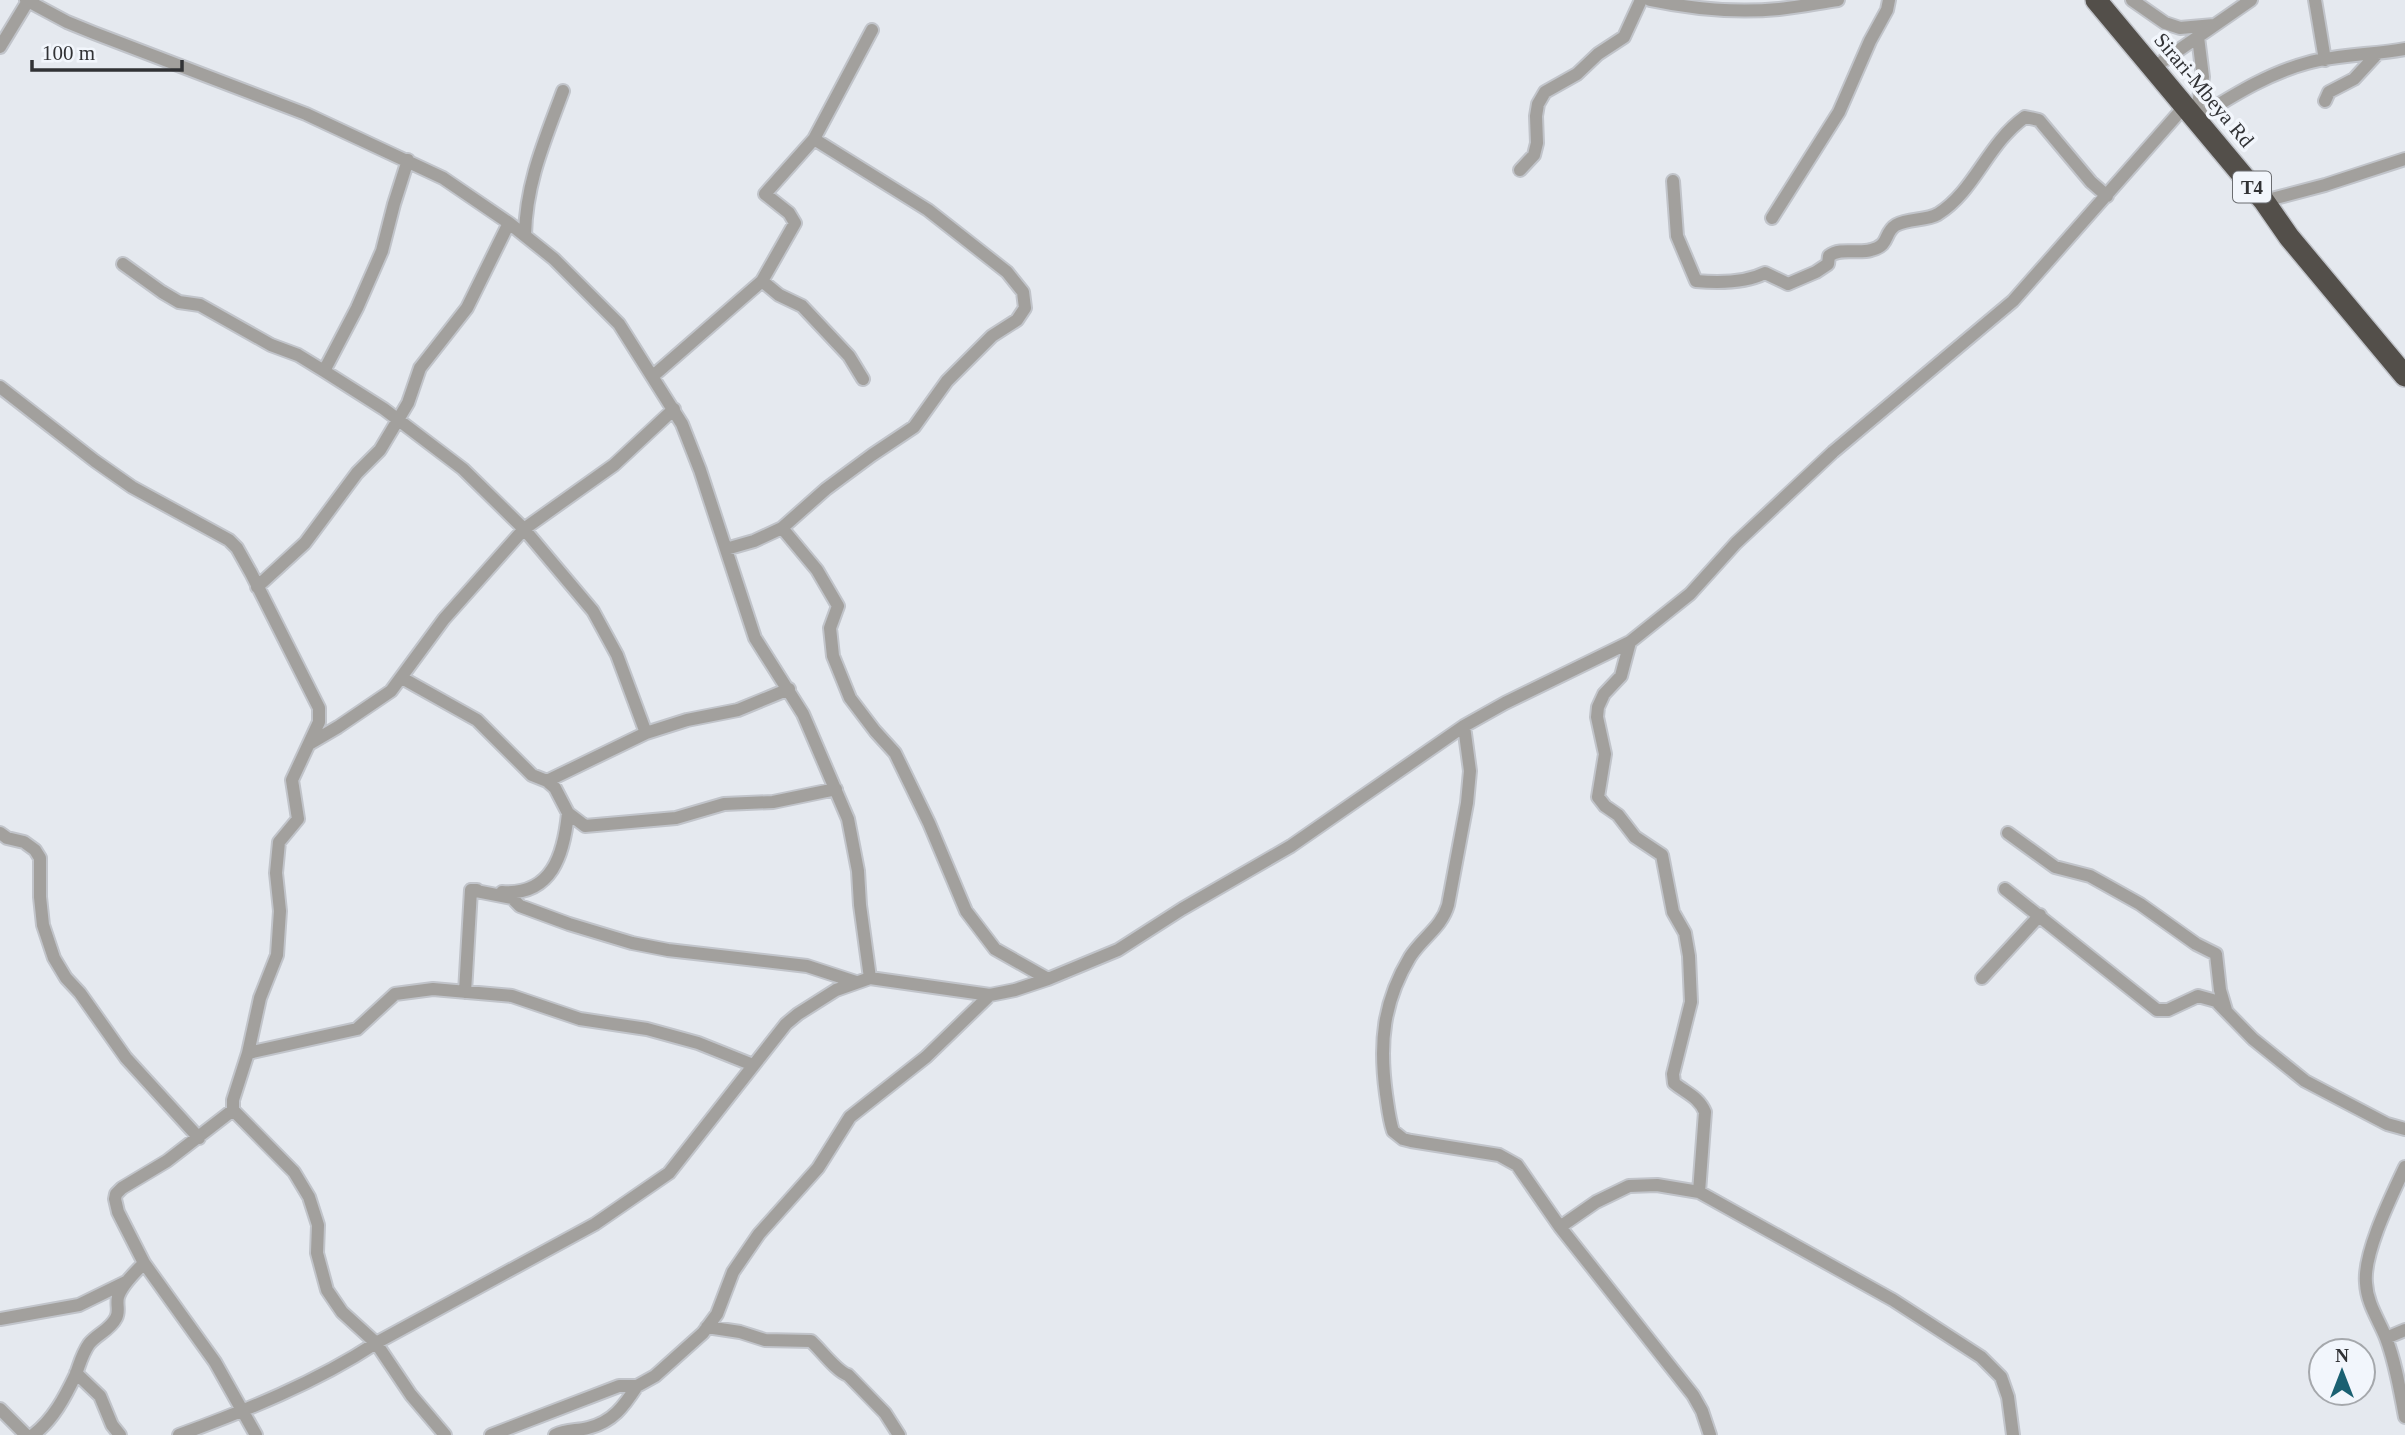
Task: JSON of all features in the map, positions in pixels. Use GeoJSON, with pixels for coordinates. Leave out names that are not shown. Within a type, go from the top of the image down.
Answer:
{"type":"FeatureCollection","features":[{"type":"Feature","properties":{"kind":"highway","name":"Sirari-Mbeya Rd"},"geometry":{"type":"LineString","coordinates":[[2096,0],[2264,201],[2289,237],[2405,376]]}},
{"type":"Feature","properties":{"kind":"street"},"geometry":{"type":"LineString","coordinates":[[1520,170],[1534,155],[1537,143],[1535,116],[1545,92],[1577,74],[1598,54],[1624,37],[1641,0]]}},
{"type":"Feature","properties":{"kind":"street"},"geometry":{"type":"LineString","coordinates":[[1650,0],[1734,11],[1779,9],[1838,0]]}},
{"type":"Feature","properties":{"kind":"street"},"geometry":{"type":"LineString","coordinates":[[1772,218],[1839,112],[1870,41],[1887,10],[1889,0]]}},
{"type":"Feature","properties":{"kind":"street"},"geometry":{"type":"LineString","coordinates":[[2132,0],[2165,23],[2180,28],[2214,25]]}},
{"type":"Feature","properties":{"kind":"street"},"geometry":{"type":"LineString","coordinates":[[2315,0],[2325,60]]}},
{"type":"Feature","properties":{"kind":"street"},"geometry":{"type":"LineString","coordinates":[[0,47],[27,1],[76,26],[306,114],[443,178],[525,235],[564,268],[620,324],[674,409],[700,470],[755,638],[803,714],[848,818],[858,871],[863,980]]}},
{"type":"Feature","properties":{"kind":"street"},"geometry":{"type":"LineString","coordinates":[[2153,68],[2245,2]]}},
{"type":"Feature","properties":{"kind":"street"},"geometry":{"type":"LineString","coordinates":[[653,376],[762,281],[795,223],[789,213],[765,194],[814,139],[872,30]]}},
{"type":"Feature","properties":{"kind":"street"},"geometry":{"type":"LineString","coordinates":[[2190,113],[2203,77],[2199,37]]}},
{"type":"Feature","properties":{"kind":"street"},"geometry":{"type":"LineString","coordinates":[[471,890],[512,898],[520,906],[632,943],[807,967],[863,980],[990,995],[1048,979],[1118,950],[1182,909],[1291,846],[1464,726],[1505,702],[1630,642],[1690,594],[1735,543],[1833,453],[2012,301],[2107,196],[2190,113],[2284,70],[2310,62],[2405,49]]}},
{"type":"Feature","properties":{"kind":"street"},"geometry":{"type":"LineString","coordinates":[[2325,101],[2329,92],[2354,79],[2378,53]]}},
{"type":"Feature","properties":{"kind":"street"},"geometry":{"type":"LineString","coordinates":[[525,235],[525,208],[532,176],[564,91]]}},
{"type":"Feature","properties":{"kind":"street"},"geometry":{"type":"LineString","coordinates":[[1673,181],[1677,236],[1696,281],[1709,282],[1754,278],[1765,273],[1788,284],[1828,264],[1829,256],[1834,253],[1859,252],[1882,246],[1889,231],[1895,226],[1936,215],[1954,200],[1973,180],[1989,153],[2009,128],[2025,117],[2039,120],[2091,182],[2107,196]]}},
{"type":"Feature","properties":{"kind":"street"},"geometry":{"type":"LineString","coordinates":[[726,549],[754,541],[782,527],[835,482],[914,427],[947,381],[992,336],[1017,320],[1025,308],[1023,292],[998,264],[928,210],[814,139]]}},
{"type":"Feature","properties":{"kind":"street"},"geometry":{"type":"LineString","coordinates":[[2264,201],[2405,159]]}},
{"type":"Feature","properties":{"kind":"street"},"geometry":{"type":"LineString","coordinates":[[324,371],[357,308],[382,251],[408,160]]}},
{"type":"Feature","properties":{"kind":"street"},"geometry":{"type":"LineString","coordinates":[[257,587],[304,543],[356,472],[380,450],[408,404],[420,368],[467,308],[509,223]]}},
{"type":"Feature","properties":{"kind":"street"},"geometry":{"type":"LineString","coordinates":[[123,264],[179,302],[200,305],[271,345],[298,355],[398,420],[463,468],[524,529],[593,611],[617,655],[646,733]]}},
{"type":"Feature","properties":{"kind":"street"},"geometry":{"type":"LineString","coordinates":[[762,281],[779,295],[802,306],[849,356],[863,379]]}},
{"type":"Feature","properties":{"kind":"street"},"geometry":{"type":"LineString","coordinates":[[0,387],[132,487],[229,540],[242,556],[318,708],[319,722],[292,780],[298,819],[279,842],[276,873],[280,911],[277,955],[260,998],[248,1053],[233,1100],[233,1110],[281,1158],[303,1185],[315,1210],[318,1224],[317,1253],[327,1290],[342,1312],[376,1343],[411,1395],[445,1435]]}},
{"type":"Feature","properties":{"kind":"street"},"geometry":{"type":"LineString","coordinates":[[309,744],[391,691],[444,620],[524,529],[614,464],[674,409]]}},
{"type":"Feature","properties":{"kind":"street"},"geometry":{"type":"LineString","coordinates":[[782,527],[817,570],[838,606],[830,628],[832,656],[850,698],[875,732],[895,752],[929,822],[966,911],[995,949],[1048,979]]}},
{"type":"Feature","properties":{"kind":"street"},"geometry":{"type":"LineString","coordinates":[[1630,642],[1621,676],[1604,694],[1598,707],[1597,717],[1605,754],[1598,797],[1618,815],[1635,837],[1662,855],[1673,912],[1687,940],[1691,1002],[1672,1074],[1674,1083],[1694,1096],[1705,1112],[1699,1192]]}},
{"type":"Feature","properties":{"kind":"street"},"geometry":{"type":"LineString","coordinates":[[402,678],[477,720],[532,775],[547,780],[555,788],[568,813],[585,826],[685,817],[724,804],[773,802],[836,789]]}},
{"type":"Feature","properties":{"kind":"street"},"geometry":{"type":"LineString","coordinates":[[547,780],[646,733],[687,720],[738,710],[789,690]]}},
{"type":"Feature","properties":{"kind":"street"},"geometry":{"type":"LineString","coordinates":[[1464,726],[1470,771],[1467,803],[1445,918],[1411,956],[1392,998],[1384,1027],[1382,1065],[1390,1122],[1394,1131],[1403,1139],[1505,1157],[1517,1165],[1560,1227],[1693,1395],[1710,1435]]}},
{"type":"Feature","properties":{"kind":"street"},"geometry":{"type":"LineString","coordinates":[[471,890],[521,893],[539,886],[558,858],[565,839],[568,813]]}},
{"type":"Feature","properties":{"kind":"street"},"geometry":{"type":"LineString","coordinates":[[2008,833],[2055,867],[2090,876],[2140,904],[2196,944],[2216,954],[2220,990],[2227,1011]]}},
{"type":"Feature","properties":{"kind":"street"},"geometry":{"type":"LineString","coordinates":[[0,834],[24,842],[35,850],[40,858],[40,897],[45,934],[54,958],[66,978],[126,1058],[198,1138]]}},
{"type":"Feature","properties":{"kind":"street"},"geometry":{"type":"LineString","coordinates":[[2005,889],[2157,1010],[2168,1010],[2189,998],[2204,996],[2216,1001],[2253,1039],[2305,1081],[2387,1124],[2405,1129]]}},
{"type":"Feature","properties":{"kind":"street"},"geometry":{"type":"LineString","coordinates":[[466,992],[471,890]]}},
{"type":"Feature","properties":{"kind":"street"},"geometry":{"type":"LineString","coordinates":[[1982,978],[2040,915]]}},
{"type":"Feature","properties":{"kind":"street"},"geometry":{"type":"LineString","coordinates":[[179,1435],[244,1412],[344,1364],[376,1343],[594,1224],[668,1172],[786,1024],[836,990],[863,980]]}},
{"type":"Feature","properties":{"kind":"street"},"geometry":{"type":"LineString","coordinates":[[248,1053],[356,1029],[395,993],[433,989],[512,996],[580,1019],[647,1029],[698,1043],[752,1065]]}},
{"type":"Feature","properties":{"kind":"street"},"geometry":{"type":"LineString","coordinates":[[555,1435],[562,1431],[589,1428],[609,1419],[622,1410],[637,1386],[674,1361],[717,1314],[733,1272],[759,1234],[818,1168],[850,1117],[926,1056],[990,995]]}},
{"type":"Feature","properties":{"kind":"street"},"geometry":{"type":"LineString","coordinates":[[233,1110],[198,1138],[116,1194],[115,1199],[118,1212],[144,1263],[215,1362],[256,1435]]}},
{"type":"Feature","properties":{"kind":"street"},"geometry":{"type":"LineString","coordinates":[[2405,1167],[2369,1253],[2365,1281],[2369,1301],[2395,1365],[2405,1417]]}},
{"type":"Feature","properties":{"kind":"street"},"geometry":{"type":"LineString","coordinates":[[1560,1227],[1596,1202],[1629,1186],[1657,1185],[1699,1192],[1893,1300],[1981,1357],[2001,1377],[2008,1397],[2013,1435]]}},
{"type":"Feature","properties":{"kind":"street"},"geometry":{"type":"LineString","coordinates":[[33,1435],[53,1417],[76,1373],[80,1359],[91,1342],[107,1330],[118,1316],[117,1299],[126,1282],[144,1263]]}},
{"type":"Feature","properties":{"kind":"street"},"geometry":{"type":"LineString","coordinates":[[0,1319],[79,1305],[126,1282]]}},
{"type":"Feature","properties":{"kind":"street"},"geometry":{"type":"LineString","coordinates":[[707,1327],[740,1332],[757,1339],[811,1341],[832,1360],[840,1373],[853,1380],[885,1413],[899,1435]]}},
{"type":"Feature","properties":{"kind":"street"},"geometry":{"type":"LineString","coordinates":[[2386,1338],[2405,1330]]}},
{"type":"Feature","properties":{"kind":"street"},"geometry":{"type":"LineString","coordinates":[[76,1373],[100,1396],[120,1435]]}},
{"type":"Feature","properties":{"kind":"street"},"geometry":{"type":"LineString","coordinates":[[491,1435],[619,1386],[637,1386]]}},
{"type":"Feature","properties":{"kind":"street"},"geometry":{"type":"LineString","coordinates":[[0,1409],[26,1435]]}}]}
